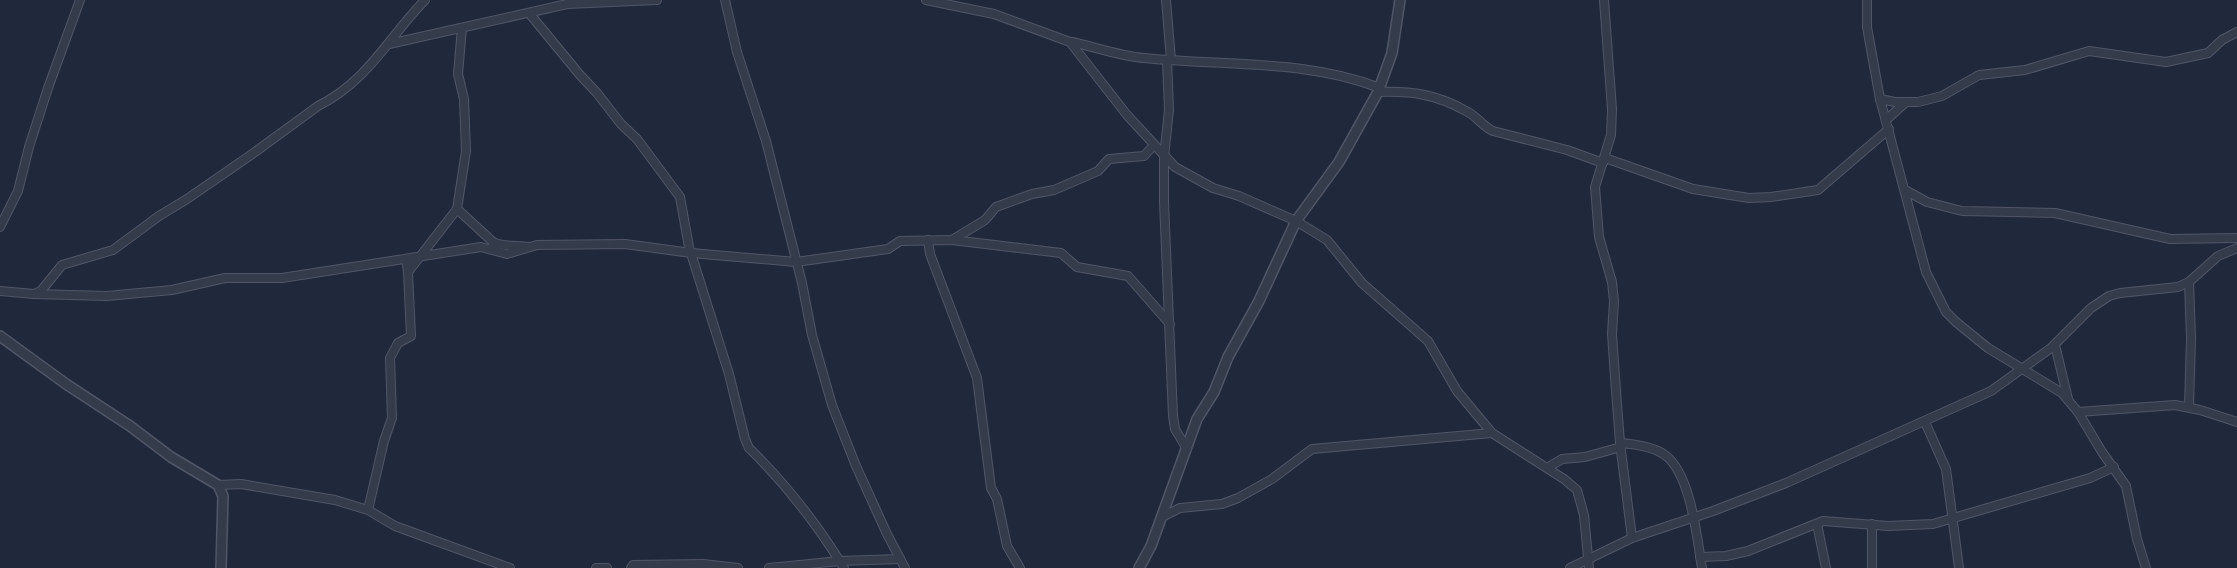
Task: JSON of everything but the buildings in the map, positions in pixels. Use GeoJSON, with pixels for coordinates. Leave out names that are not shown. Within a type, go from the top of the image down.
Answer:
{"type":"FeatureCollection","features":[{"type":"Feature","properties":{"kind":"street"},"geometry":{"type":"LineString","coordinates":[[0,227],[18,191],[48,88],[80,0]]}},
{"type":"Feature","properties":{"kind":"street"},"geometry":{"type":"LineString","coordinates":[[34,294],[41,291],[62,265],[113,250],[159,216],[236,166],[318,106],[353,84],[425,0]]}},
{"type":"Feature","properties":{"kind":"street"},"geometry":{"type":"LineString","coordinates":[[389,44],[580,2],[657,0]]}},
{"type":"Feature","properties":{"kind":"street"},"geometry":{"type":"LineString","coordinates":[[725,0],[737,52],[765,141],[812,334],[832,405],[886,534],[905,568]]}},
{"type":"Feature","properties":{"kind":"street"},"geometry":{"type":"LineString","coordinates":[[926,0],[994,14],[1070,42],[1140,58],[1277,66],[1335,74],[1379,90],[1423,93],[1466,111],[1484,127],[1493,130],[1693,189],[1749,198],[1818,190],[1889,129]]}},
{"type":"Feature","properties":{"kind":"street"},"geometry":{"type":"LineString","coordinates":[[1166,0],[1169,110],[1164,157],[1164,202],[1175,429],[1187,449]]}},
{"type":"Feature","properties":{"kind":"street"},"geometry":{"type":"LineString","coordinates":[[1139,568],[1151,546],[1197,419],[1214,392],[1228,357],[1259,301],[1296,221],[1339,162],[1379,90],[1392,53],[1400,0]]}},
{"type":"Feature","properties":{"kind":"street"},"geometry":{"type":"LineString","coordinates":[[1604,0],[1612,109],[1611,135],[1595,187],[1599,237],[1612,282],[1614,301],[1612,334],[1621,445],[1632,538]]}},
{"type":"Feature","properties":{"kind":"street"},"geometry":{"type":"LineString","coordinates":[[1867,0],[1867,27],[1880,99],[1926,272],[1946,312],[1971,336],[2062,393],[2078,412],[2126,486],[2137,539],[2146,568]]}},
{"type":"Feature","properties":{"kind":"street"},"geometry":{"type":"LineString","coordinates":[[529,13],[621,124],[637,139],[680,197],[691,253],[749,447],[788,488],[842,564]]}},
{"type":"Feature","properties":{"kind":"street"},"geometry":{"type":"LineString","coordinates":[[408,272],[457,209],[466,151],[464,99],[458,74],[462,28]]}},
{"type":"Feature","properties":{"kind":"street"},"geometry":{"type":"LineString","coordinates":[[1880,99],[1918,102],[1942,96],[1979,75],[2025,70],[2090,51],[2166,62],[2177,61],[2208,53],[2222,40],[2237,32]]}},
{"type":"Feature","properties":{"kind":"street"},"geometry":{"type":"LineString","coordinates":[[1070,42],[1127,116],[1175,167],[1194,179],[1296,221],[1327,240],[1362,283],[1428,341],[1457,391],[1492,433],[1547,468],[1576,490],[1584,515],[1589,564]]}},
{"type":"Feature","properties":{"kind":"street"},"geometry":{"type":"LineString","coordinates":[[1886,120],[1906,102]]}},
{"type":"Feature","properties":{"kind":"street"},"geometry":{"type":"LineString","coordinates":[[952,240],[985,220],[996,207],[1032,194],[1054,190],[1098,171],[1109,159],[1144,156],[1154,145]]}},
{"type":"Feature","properties":{"kind":"street"},"geometry":{"type":"LineString","coordinates":[[1905,190],[1922,200],[1962,211],[2055,213],[2170,238],[2237,238]]}},
{"type":"Feature","properties":{"kind":"street"},"geometry":{"type":"LineString","coordinates":[[457,209],[493,246],[507,254],[537,245],[625,244],[691,253],[796,262],[888,249],[900,241],[928,240],[952,240],[1060,253],[1077,267],[1128,276],[1170,324]]}},
{"type":"Feature","properties":{"kind":"street"},"geometry":{"type":"LineString","coordinates":[[928,240],[930,254],[977,378],[991,488],[997,499],[1007,546],[1020,568]]}},
{"type":"Feature","properties":{"kind":"street"},"geometry":{"type":"LineString","coordinates":[[0,291],[107,296],[172,290],[225,278],[282,278],[493,246]]}},
{"type":"Feature","properties":{"kind":"street"},"geometry":{"type":"LineString","coordinates":[[1570,568],[1589,564],[1632,538],[1786,483],[1991,391],[2055,345],[2091,308],[2109,296],[2178,287],[2189,282],[2218,256],[2237,248]]}},
{"type":"Feature","properties":{"kind":"street"},"geometry":{"type":"LineString","coordinates":[[369,510],[384,441],[392,418],[390,358],[398,343],[411,336],[408,272],[405,259]]}},
{"type":"Feature","properties":{"kind":"street"},"geometry":{"type":"LineString","coordinates":[[2189,282],[2191,338],[2189,407]]}},
{"type":"Feature","properties":{"kind":"street"},"geometry":{"type":"LineString","coordinates":[[0,336],[171,457],[218,485],[241,484],[335,500],[369,510],[395,526],[510,568]]}},
{"type":"Feature","properties":{"kind":"street"},"geometry":{"type":"LineString","coordinates":[[2055,345],[2069,400]]}},
{"type":"Feature","properties":{"kind":"street"},"geometry":{"type":"LineString","coordinates":[[2078,412],[2175,405],[2237,422]]}},
{"type":"Feature","properties":{"kind":"street"},"geometry":{"type":"LineString","coordinates":[[1925,422],[1946,469],[1959,568]]}},
{"type":"Feature","properties":{"kind":"street"},"geometry":{"type":"LineString","coordinates":[[1160,518],[1180,508],[1222,504],[1238,498],[1272,479],[1312,449],[1492,433]]}},
{"type":"Feature","properties":{"kind":"street"},"geometry":{"type":"LineString","coordinates":[[1547,468],[1562,459],[1585,457],[1621,445],[1634,444],[1664,454],[1682,479],[1694,516],[1702,568]]}},
{"type":"Feature","properties":{"kind":"street"},"geometry":{"type":"LineString","coordinates":[[1700,558],[1748,551],[1817,524],[1834,521],[1921,525],[2090,478],[2114,467]]}},
{"type":"Feature","properties":{"kind":"street"},"geometry":{"type":"LineString","coordinates":[[218,485],[223,496],[220,568]]}},
{"type":"Feature","properties":{"kind":"street"},"geometry":{"type":"LineString","coordinates":[[1817,524],[1826,568]]}},
{"type":"Feature","properties":{"kind":"street"},"geometry":{"type":"LineString","coordinates":[[1872,524],[1872,568]]}},
{"type":"Feature","properties":{"kind":"street"},"geometry":{"type":"LineString","coordinates":[[769,568],[900,559]]}},
{"type":"Feature","properties":{"kind":"street"},"geometry":{"type":"LineString","coordinates":[[631,568],[633,565],[703,564],[738,568]]}},
{"type":"Feature","properties":{"kind":"street"},"geometry":{"type":"LineString","coordinates":[[596,568],[607,568]]}}]}
